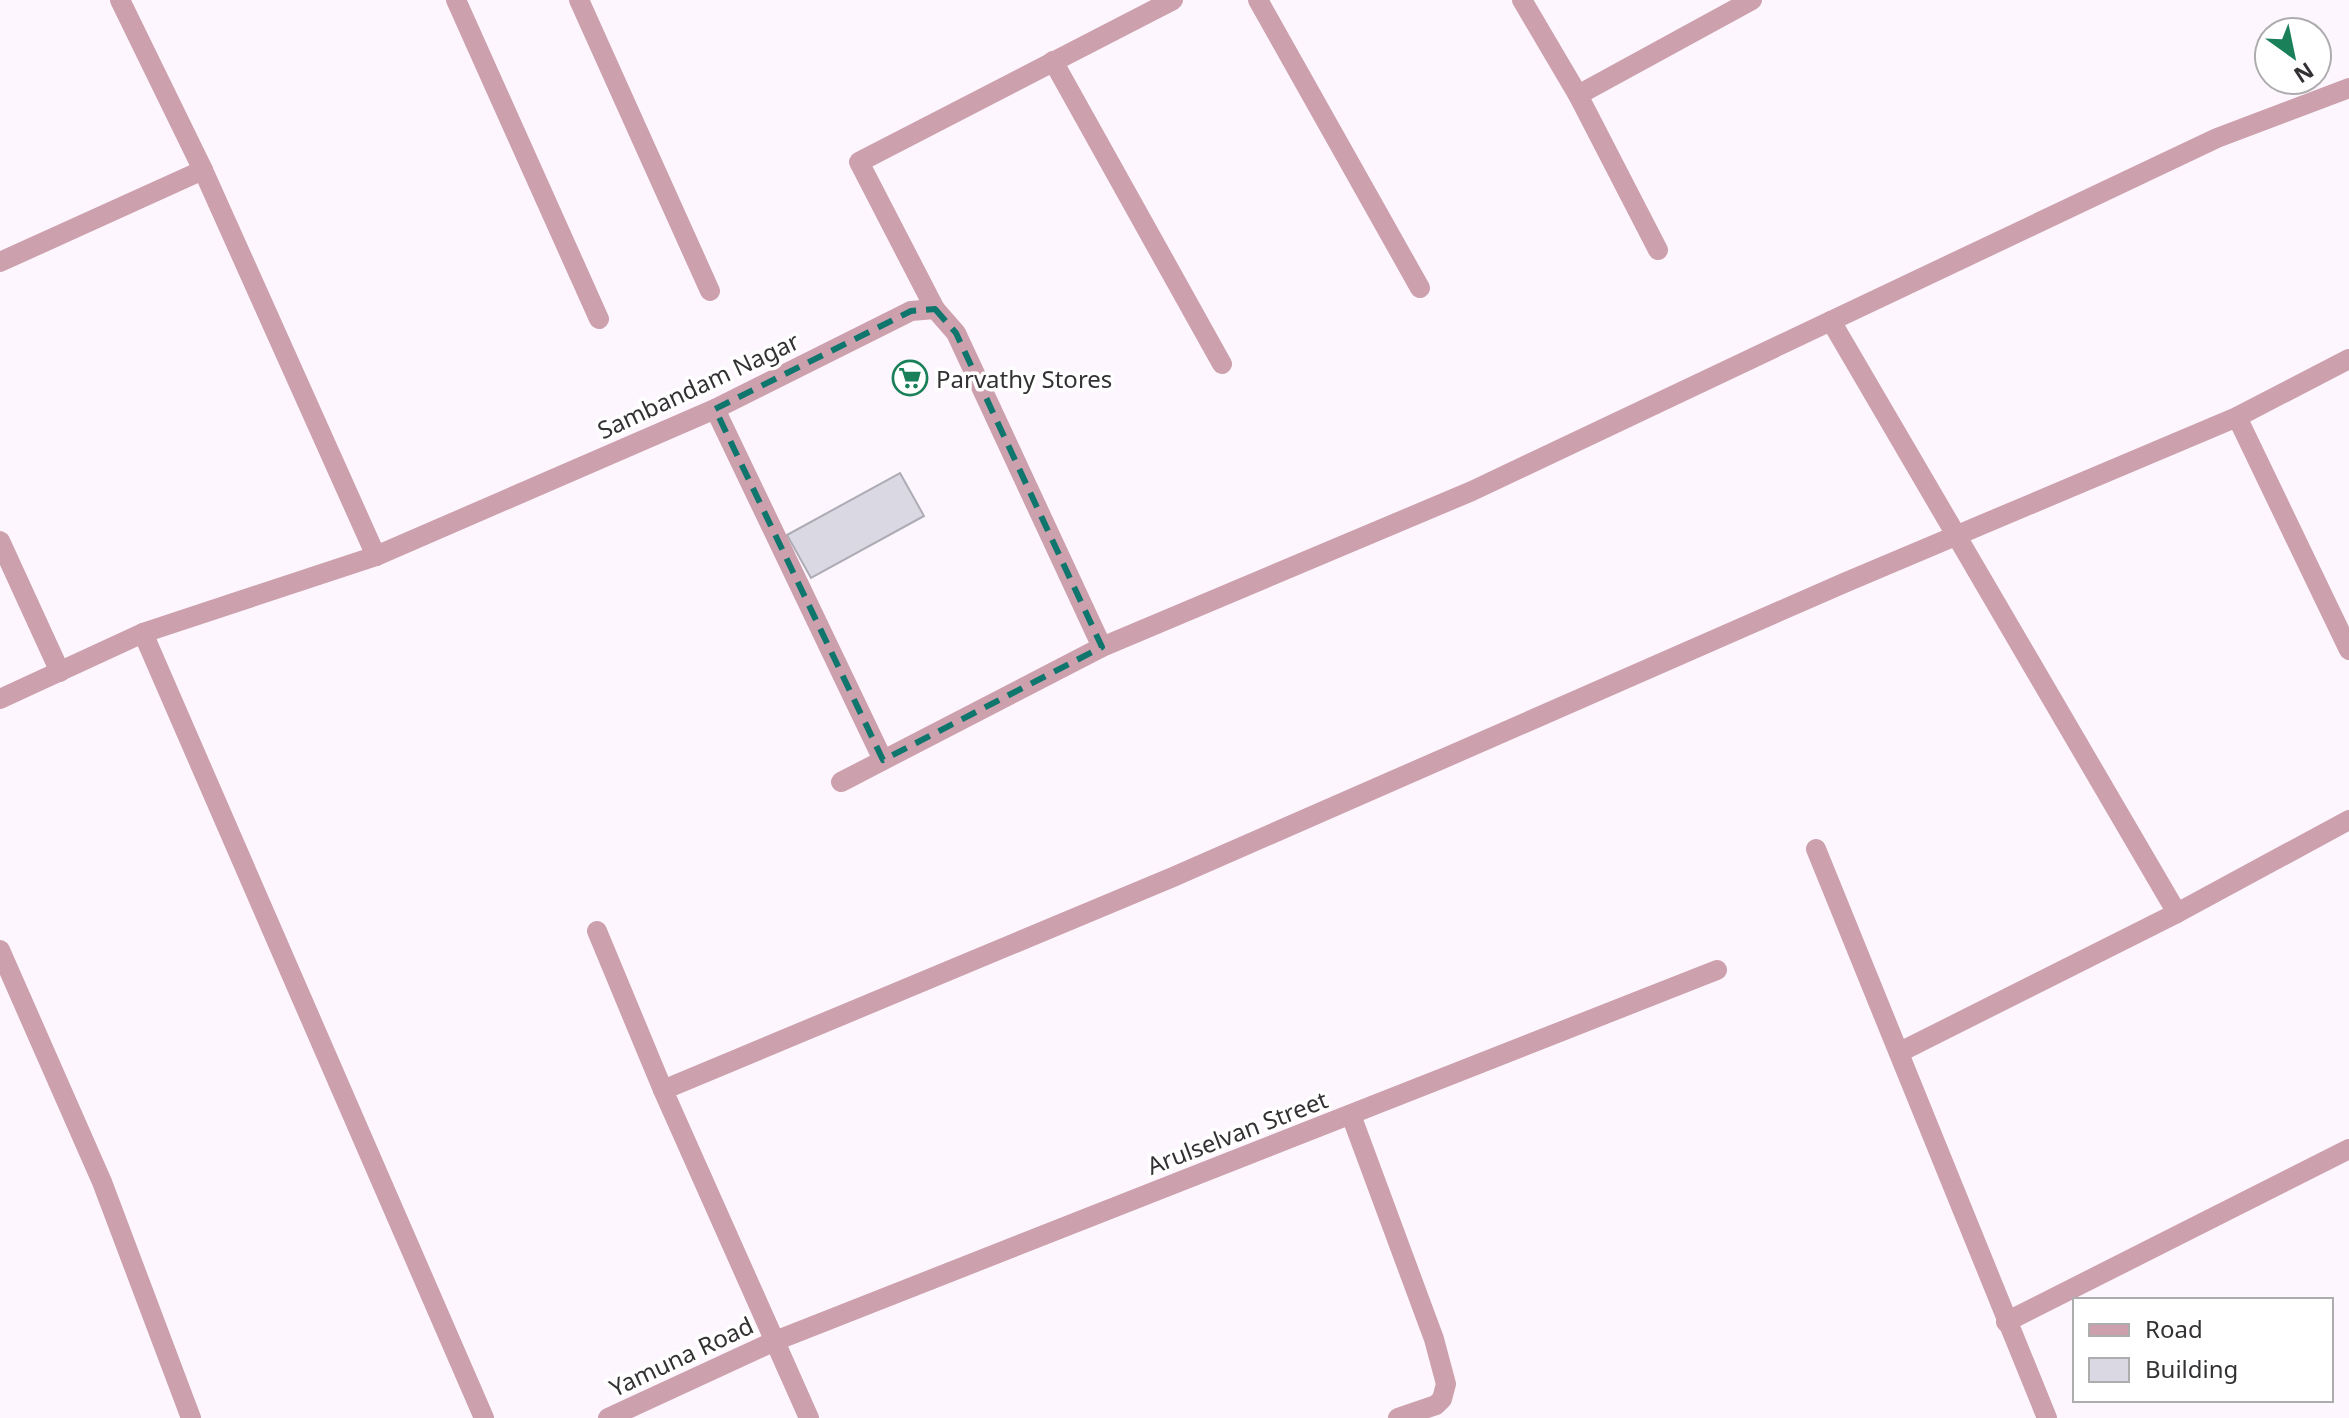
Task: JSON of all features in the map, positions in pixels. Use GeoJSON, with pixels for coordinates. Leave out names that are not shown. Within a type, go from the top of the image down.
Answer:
{"type":"FeatureCollection","features":[{"type":"Feature","properties":{"kind":"street"},"geometry":{"type":"LineString","coordinates":[[120,0],[203,170],[376,556]]}},
{"type":"Feature","properties":{"kind":"street"},"geometry":{"type":"LineString","coordinates":[[456,0],[599,319]]}},
{"type":"Feature","properties":{"kind":"street"},"geometry":{"type":"LineString","coordinates":[[579,0],[710,291]]}},
{"type":"Feature","properties":{"kind":"street"},"geometry":{"type":"LineString","coordinates":[[1102,647],[956,333],[935,309],[859,162],[1173,0]]}},
{"type":"Feature","properties":{"kind":"street"},"geometry":{"type":"LineString","coordinates":[[1258,0],[1420,288]]}},
{"type":"Feature","properties":{"kind":"street"},"geometry":{"type":"LineString","coordinates":[[1522,0],[1578,95],[1658,250]]}},
{"type":"Feature","properties":{"kind":"street"},"geometry":{"type":"LineString","coordinates":[[1578,95],[1752,0]]}},
{"type":"Feature","properties":{"kind":"street"},"geometry":{"type":"LineString","coordinates":[[1053,61],[1222,364]]}},
{"type":"Feature","properties":{"kind":"street"},"geometry":{"type":"LineString","coordinates":[[841,782],[1102,647],[1472,491],[2217,138],[2349,88]]}},
{"type":"Feature","properties":{"kind":"street"},"geometry":{"type":"LineString","coordinates":[[0,262],[203,170]]}},
{"type":"Feature","properties":{"kind":"street","name":"Sambandam Nagar"},"geometry":{"type":"LineString","coordinates":[[0,699],[143,633],[376,556],[715,409],[911,311],[935,309]]}},
{"type":"Feature","properties":{"kind":"street"},"geometry":{"type":"LineString","coordinates":[[1831,321],[2177,913]]}},
{"type":"Feature","properties":{"kind":"street"},"geometry":{"type":"LineString","coordinates":[[663,1090],[1173,877],[1958,535],[2237,417],[2349,359]]}},
{"type":"Feature","properties":{"kind":"street"},"geometry":{"type":"LineString","coordinates":[[715,409],[883,760]]}},
{"type":"Feature","properties":{"kind":"street"},"geometry":{"type":"LineString","coordinates":[[2237,417],[2349,650]]}},
{"type":"Feature","properties":{"kind":"street"},"geometry":{"type":"LineString","coordinates":[[0,541],[60,672]]}},
{"type":"Feature","properties":{"kind":"street"},"geometry":{"type":"LineString","coordinates":[[143,633],[484,1418]]}},
{"type":"Feature","properties":{"kind":"street"},"geometry":{"type":"LineString","coordinates":[[1900,1052],[2177,913],[2349,820]]}},
{"type":"Feature","properties":{"kind":"street"},"geometry":{"type":"LineString","coordinates":[[1816,849],[2047,1418]]}},
{"type":"Feature","properties":{"kind":"street"},"geometry":{"type":"LineString","coordinates":[[597,931],[663,1090],[809,1418]]}},
{"type":"Feature","properties":{"kind":"street"},"geometry":{"type":"LineString","coordinates":[[0,950],[102,1182],[191,1418]]}},
{"type":"Feature","properties":{"kind":"street","name":"Arulselvan Street"},"geometry":{"type":"LineString","coordinates":[[775,1341],[1717,970]]}},
{"type":"Feature","properties":{"kind":"street"},"geometry":{"type":"LineString","coordinates":[[1351,1115],[1434,1339],[1446,1384],[1442,1399],[1436,1405],[1398,1418]]}},
{"type":"Feature","properties":{"kind":"street"},"geometry":{"type":"LineString","coordinates":[[2006,1322],[2349,1149]]}},
{"type":"Feature","properties":{"kind":"street","name":"Yamuna Road"},"geometry":{"type":"LineString","coordinates":[[608,1418],[775,1341]]}},
{"type":"Feature","properties":{"kind":"highlighted area"},"geometry":{"type":"Polygon","coordinates":[[[935,309],[956,333],[1102,647],[883,760],[715,409],[911,311],[935,309]]]}},
{"type":"Feature","properties":{"kind":"building"},"geometry":{"type":"Polygon","coordinates":[[[900,473],[924,516],[811,578],[787,535],[900,473]]]}},
{"type":"Feature","properties":{"kind":"place","name":"Parvathy Stores"},"geometry":{"type":"Point","coordinates":[910,378]}}]}
